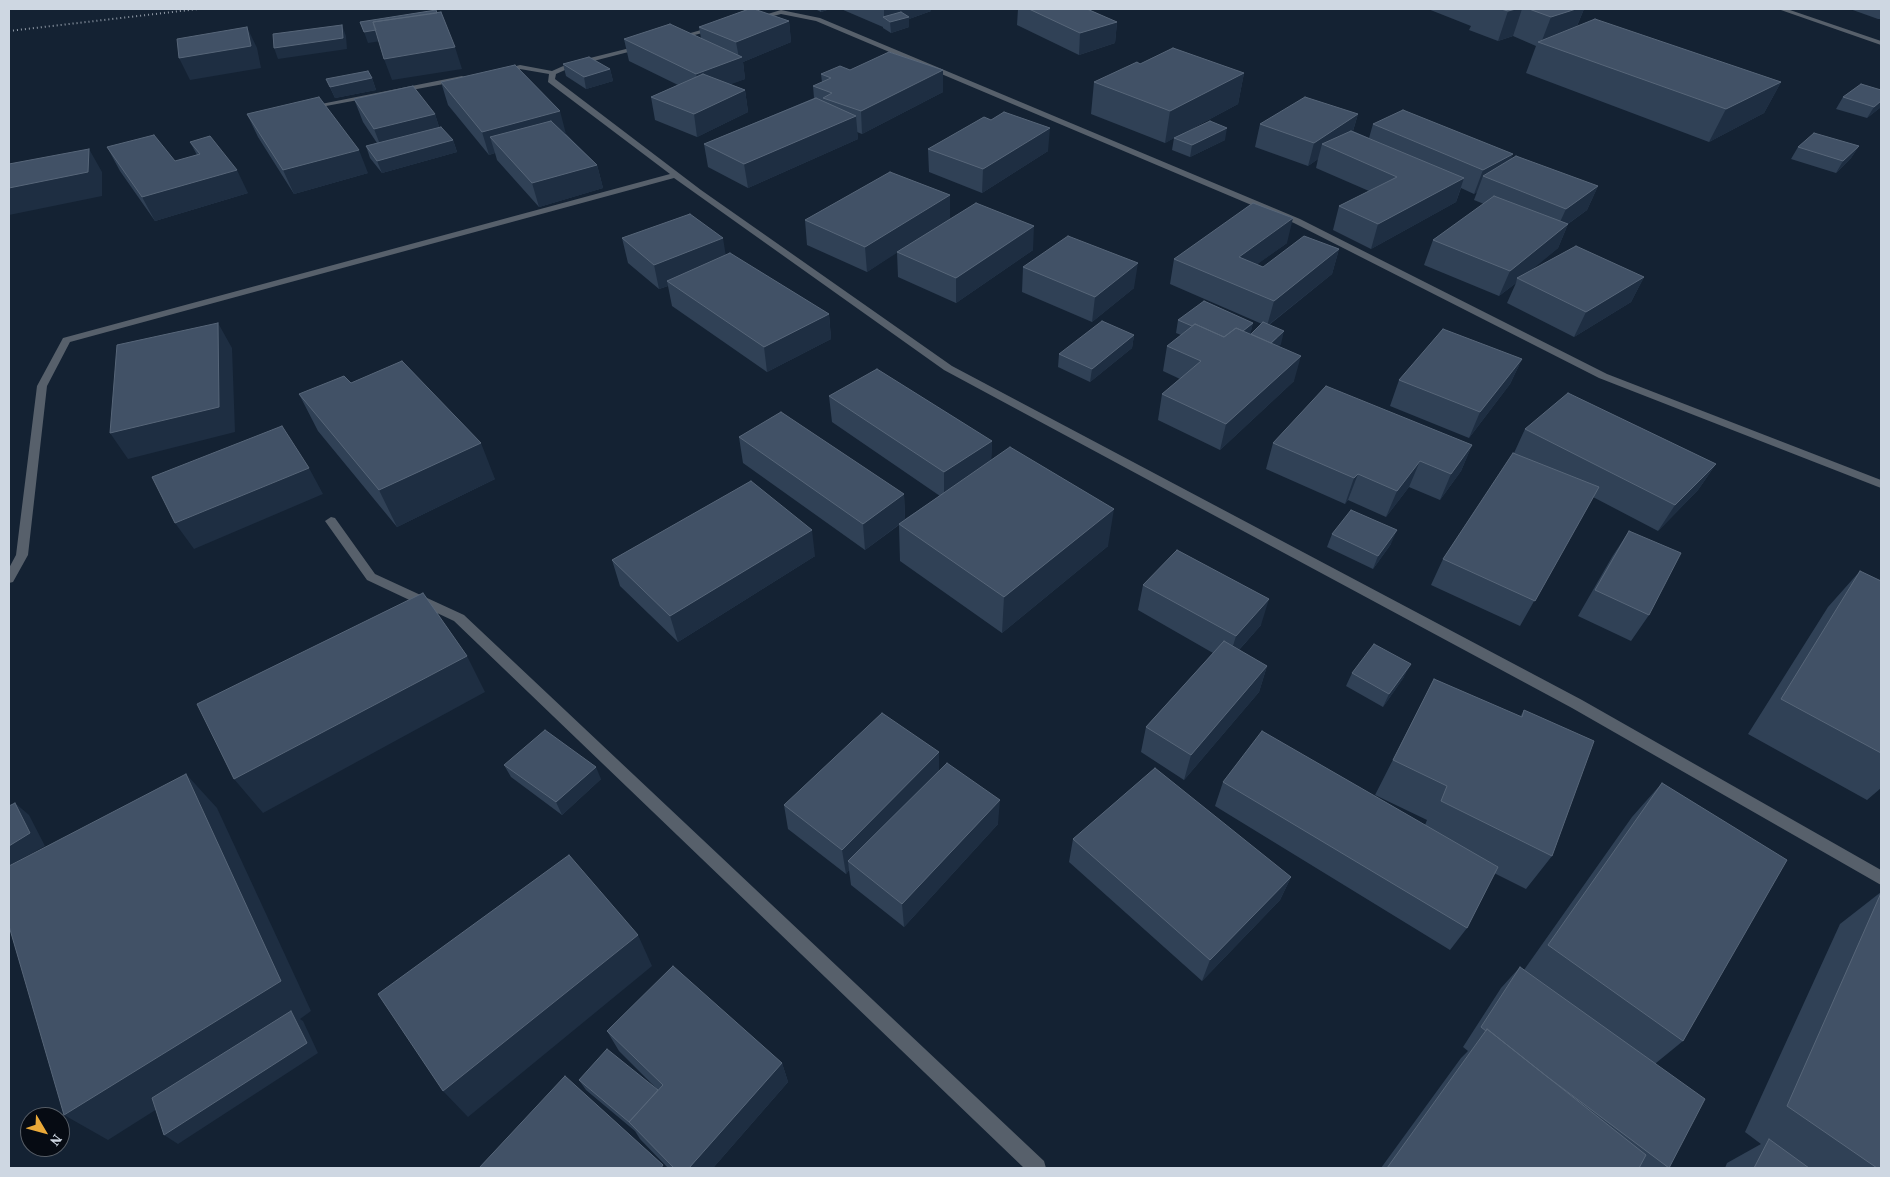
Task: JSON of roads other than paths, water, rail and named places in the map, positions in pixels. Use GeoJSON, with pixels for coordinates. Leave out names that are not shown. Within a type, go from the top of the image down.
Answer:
{"type":"FeatureCollection","features":[{"type":"Feature","properties":{"kind":"street"},"geometry":{"type":"LineString","coordinates":[[743,22],[791,9]]}},
{"type":"Feature","properties":{"kind":"street"},"geometry":{"type":"LineString","coordinates":[[1781,9],[1881,43]]}},
{"type":"Feature","properties":{"kind":"street"},"geometry":{"type":"LineString","coordinates":[[780,12],[818,19],[1297,220],[1603,376],[1881,484]]}},
{"type":"Feature","properties":{"kind":"street"},"geometry":{"type":"LineString","coordinates":[[667,41],[724,26]]}},
{"type":"Feature","properties":{"kind":"street"},"geometry":{"type":"LineString","coordinates":[[491,73],[520,67],[553,73],[572,64],[648,45]]}},
{"type":"Feature","properties":{"kind":"street"},"geometry":{"type":"LineString","coordinates":[[553,73],[551,80],[676,175],[948,368],[1577,704],[1881,878]]}},
{"type":"Feature","properties":{"kind":"street"},"geometry":{"type":"LineString","coordinates":[[298,109],[472,76]]}},
{"type":"Feature","properties":{"kind":"street"},"geometry":{"type":"LineString","coordinates":[[9,578],[22,554],[42,386],[66,340],[676,175]]}},
{"type":"Feature","properties":{"kind":"street"},"geometry":{"type":"LineString","coordinates":[[331,522],[371,577],[459,618],[1036,1168]]}},
{"type":"Feature","properties":{"kind":"railway"},"geometry":{"type":"LineString","coordinates":[[9,31],[198,9]]}}]}
